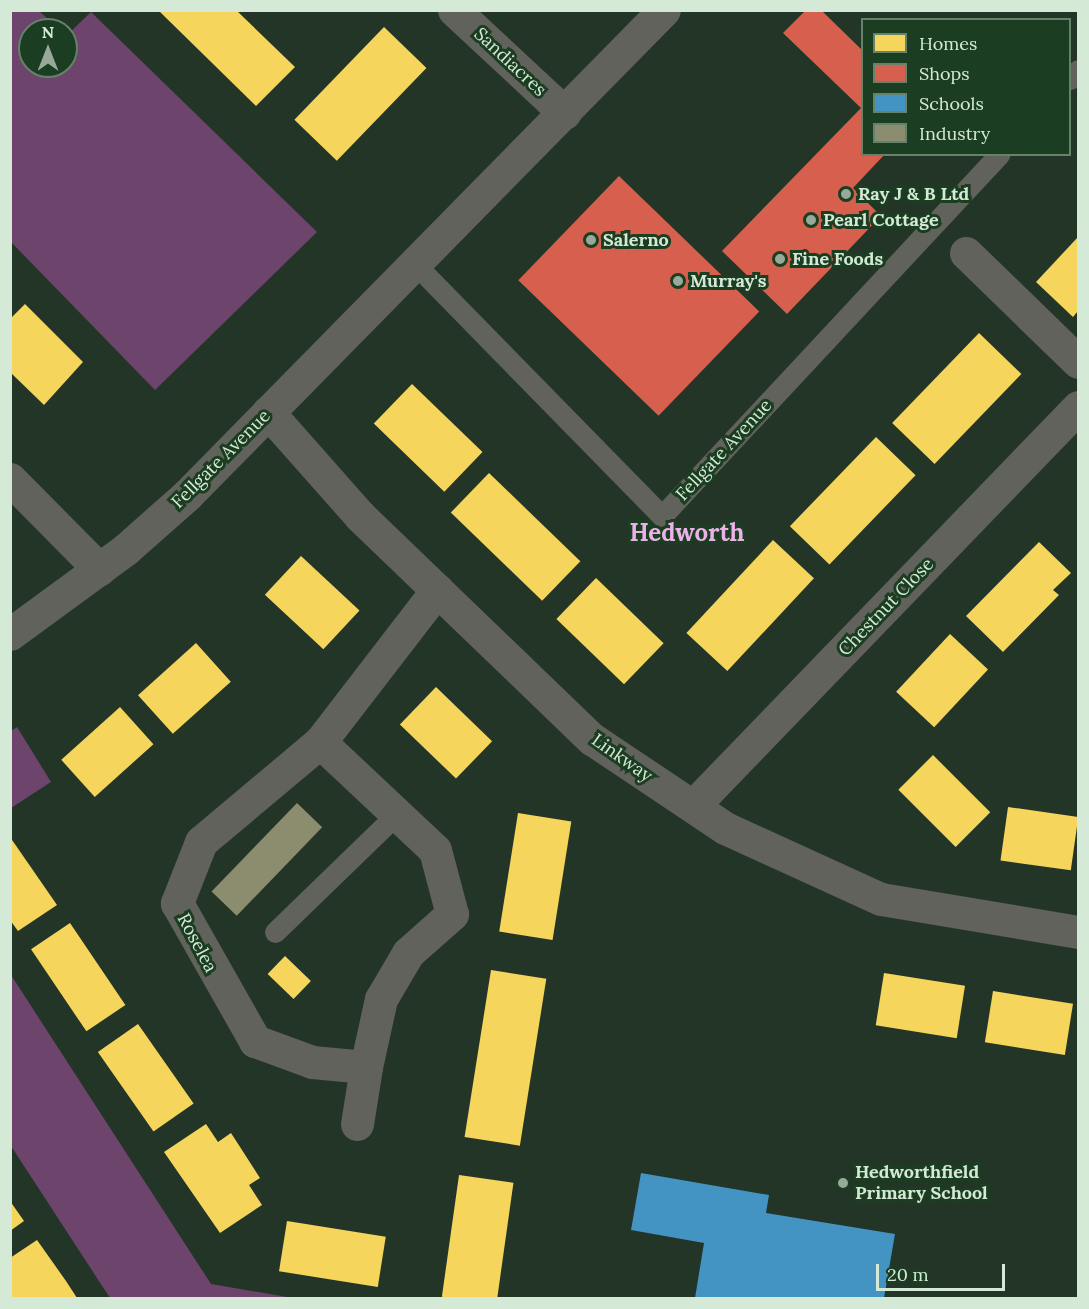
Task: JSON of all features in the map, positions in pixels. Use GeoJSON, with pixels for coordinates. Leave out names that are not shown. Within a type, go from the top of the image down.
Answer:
{"type":"FeatureCollection","features":[{"type":"Feature","properties":{"kind":"street","name":"Sandiacres"},"geometry":{"type":"LineString","coordinates":[[454,10],[565,113]]}},
{"type":"Feature","properties":{"kind":"street","name":"Fellgate Avenue"},"geometry":{"type":"LineString","coordinates":[[10,634],[99,569],[187,495],[417,266],[664,10]]}},
{"type":"Feature","properties":{"kind":"street"},"geometry":{"type":"LineString","coordinates":[[966,253],[1078,362]]}},
{"type":"Feature","properties":{"kind":"street","name":"Chestnut Close"},"geometry":{"type":"LineString","coordinates":[[693,806],[1078,407]]}},
{"type":"Feature","properties":{"kind":"street","name":"Linkway"},"geometry":{"type":"LineString","coordinates":[[268,412],[360,516],[592,739],[725,828],[881,899],[1078,932]]}},
{"type":"Feature","properties":{"kind":"street"},"geometry":{"type":"LineString","coordinates":[[10,479],[99,569]]}},
{"type":"Feature","properties":{"kind":"street","name":"Roselea"},"geometry":{"type":"LineString","coordinates":[[366,1067],[312,1062],[255,1041],[177,903],[201,842],[320,742],[437,590]]}},
{"type":"Feature","properties":{"kind":"street"},"geometry":{"type":"LineString","coordinates":[[320,742],[435,850],[452,914],[408,953],[381,999],[366,1067],[357,1124]]}},
{"type":"Feature","properties":{"kind":"lane","name":"Fellgate Avenue"},"geometry":{"type":"LineString","coordinates":[[417,266],[662,516],[997,156]]}},
{"type":"Feature","properties":{"kind":"lane"},"geometry":{"type":"LineString","coordinates":[[275,932],[398,813]]}},
{"type":"Feature","properties":{"kind":"shaded area"},"geometry":{"type":"Polygon","coordinates":[[[11,10],[39,11],[47,18],[18,18],[18,78],[78,78],[78,24],[91,12],[317,232],[155,390],[11,242],[11,10]]]}},
{"type":"Feature","properties":{"kind":"shaded area"},"geometry":{"type":"Polygon","coordinates":[[[17,727],[51,782],[11,808],[11,731],[17,727]]]}},
{"type":"Feature","properties":{"kind":"shaded area"},"geometry":{"type":"Polygon","coordinates":[[[11,975],[211,1284],[293,1298],[110,1298],[11,1146],[11,975]]]}},
{"type":"Feature","properties":{"kind":"building: Homes"},"geometry":{"type":"Polygon","coordinates":[[[158,10],[236,10],[295,67],[256,106],[158,10]]]}},
{"type":"Feature","properties":{"kind":"building: Homes"},"geometry":{"type":"Polygon","coordinates":[[[384,27],[426,68],[337,161],[294,120],[384,27]]]}},
{"type":"Feature","properties":{"kind":"building: Homes"},"geometry":{"type":"Polygon","coordinates":[[[1078,237],[1078,311],[1073,317],[1036,282],[1078,237]]]}},
{"type":"Feature","properties":{"kind":"building: Homes"},"geometry":{"type":"Polygon","coordinates":[[[25,304],[83,362],[44,405],[10,372],[10,319],[25,304]]]}},
{"type":"Feature","properties":{"kind":"building: Homes"},"geometry":{"type":"Polygon","coordinates":[[[979,333],[1021,374],[935,464],[892,423],[979,333]]]}},
{"type":"Feature","properties":{"kind":"building: Homes"},"geometry":{"type":"Polygon","coordinates":[[[412,384],[482,452],[444,492],[374,424],[412,384]]]}},
{"type":"Feature","properties":{"kind":"building: Homes"},"geometry":{"type":"Polygon","coordinates":[[[876,437],[916,475],[829,564],[790,526],[876,437]]]}},
{"type":"Feature","properties":{"kind":"building: Homes"},"geometry":{"type":"Polygon","coordinates":[[[489,473],[580,561],[542,601],[451,513],[489,473]]]}},
{"type":"Feature","properties":{"kind":"building: Homes"},"geometry":{"type":"Polygon","coordinates":[[[773,540],[814,578],[727,671],[686,633],[773,540]]]}},
{"type":"Feature","properties":{"kind":"building: Homes"},"geometry":{"type":"Polygon","coordinates":[[[1039,542],[1071,573],[1053,590],[1059,595],[1003,652],[966,616],[1039,542]]]}},
{"type":"Feature","properties":{"kind":"building: Homes"},"geometry":{"type":"Polygon","coordinates":[[[301,556],[360,611],[323,649],[265,595],[301,556]]]}},
{"type":"Feature","properties":{"kind":"building: Homes"},"geometry":{"type":"Polygon","coordinates":[[[596,578],[664,643],[624,684],[556,619],[596,578]]]}},
{"type":"Feature","properties":{"kind":"building: Homes"},"geometry":{"type":"Polygon","coordinates":[[[950,634],[988,669],[934,727],[896,692],[950,634]]]}},
{"type":"Feature","properties":{"kind":"building: Homes"},"geometry":{"type":"Polygon","coordinates":[[[196,643],[231,682],[173,734],[138,695],[196,643]]]}},
{"type":"Feature","properties":{"kind":"building: Homes"},"geometry":{"type":"Polygon","coordinates":[[[436,687],[492,741],[456,779],[400,724],[436,687]]]}},
{"type":"Feature","properties":{"kind":"building: Homes"},"geometry":{"type":"Polygon","coordinates":[[[120,707],[153,744],[95,797],[61,760],[120,707]]]}},
{"type":"Feature","properties":{"kind":"building: Homes"},"geometry":{"type":"Polygon","coordinates":[[[933,755],[990,812],[956,847],[898,790],[933,755]]]}},
{"type":"Feature","properties":{"kind":"building: Homes"},"geometry":{"type":"Polygon","coordinates":[[[1008,807],[1078,817],[1071,870],[1000,860],[1008,807]]]}},
{"type":"Feature","properties":{"kind":"building: Homes"},"geometry":{"type":"Polygon","coordinates":[[[518,813],[571,821],[553,940],[499,932],[518,813]]]}},
{"type":"Feature","properties":{"kind":"building: Homes"},"geometry":{"type":"Polygon","coordinates":[[[10,837],[57,905],[18,931],[10,920],[10,837]]]}},
{"type":"Feature","properties":{"kind":"building: Homes"},"geometry":{"type":"Polygon","coordinates":[[[70,923],[125,1005],[86,1031],[31,949],[70,923]]]}},
{"type":"Feature","properties":{"kind":"building: Homes"},"geometry":{"type":"Polygon","coordinates":[[[285,956],[311,981],[294,999],[268,974],[285,956]]]}},
{"type":"Feature","properties":{"kind":"building: Homes"},"geometry":{"type":"Polygon","coordinates":[[[491,970],[546,979],[520,1146],[465,1137],[491,970]]]}},
{"type":"Feature","properties":{"kind":"building: Homes"},"geometry":{"type":"Polygon","coordinates":[[[884,973],[965,986],[957,1038],[876,1025],[884,973]]]}},
{"type":"Feature","properties":{"kind":"building: Homes"},"geometry":{"type":"Polygon","coordinates":[[[993,991],[1073,1004],[1065,1055],[985,1042],[993,991]]]}},
{"type":"Feature","properties":{"kind":"building: Homes"},"geometry":{"type":"Polygon","coordinates":[[[138,1024],[194,1103],[153,1132],[98,1052],[138,1024]]]}},
{"type":"Feature","properties":{"kind":"building: Homes"},"geometry":{"type":"Polygon","coordinates":[[[206,1124],[218,1142],[231,1133],[260,1178],[249,1185],[262,1205],[220,1233],[164,1152],[206,1124]]]}},
{"type":"Feature","properties":{"kind":"building: Homes"},"geometry":{"type":"Polygon","coordinates":[[[459,1175],[513,1183],[497,1298],[442,1297],[459,1175]]]}},
{"type":"Feature","properties":{"kind":"building: Homes"},"geometry":{"type":"Polygon","coordinates":[[[10,1201],[24,1221],[10,1231],[10,1201]]]}},
{"type":"Feature","properties":{"kind":"building: Homes"},"geometry":{"type":"Polygon","coordinates":[[[287,1221],[386,1237],[378,1287],[279,1271],[287,1221]]]}},
{"type":"Feature","properties":{"kind":"building: Homes"},"geometry":{"type":"Polygon","coordinates":[[[37,1240],[77,1298],[10,1298],[10,1258],[37,1240]]]}},
{"type":"Feature","properties":{"kind":"building: Shops"},"geometry":{"type":"Polygon","coordinates":[[[806,10],[821,10],[861,49],[861,108],[783,33],[806,10]]]}},
{"type":"Feature","properties":{"kind":"building: Shops"},"geometry":{"type":"Polygon","coordinates":[[[861,108],[861,156],[883,156],[853,188],[881,216],[787,314],[722,251],[861,108]]]}},
{"type":"Feature","properties":{"kind":"building: Shops"},"geometry":{"type":"Polygon","coordinates":[[[619,176],[759,311],[659,416],[518,280],[619,176]]]}},
{"type":"Feature","properties":{"kind":"building: Schools"},"geometry":{"type":"Polygon","coordinates":[[[641,1173],[769,1195],[766,1213],[895,1234],[884,1298],[695,1298],[704,1243],[631,1230],[641,1173]]]}},
{"type":"Feature","properties":{"kind":"building: Industry"},"geometry":{"type":"Polygon","coordinates":[[[297,803],[322,827],[237,916],[212,891],[297,803]]]}},
{"type":"Feature","properties":{"kind":"place","name":"Ray J & B Ltd"},"geometry":{"type":"Point","coordinates":[846,194]}},
{"type":"Feature","properties":{"kind":"place","name":"Pearl Cottage"},"geometry":{"type":"Point","coordinates":[811,220]}},
{"type":"Feature","properties":{"kind":"place","name":"Salerno"},"geometry":{"type":"Point","coordinates":[591,240]}},
{"type":"Feature","properties":{"kind":"place","name":"Fine Foods"},"geometry":{"type":"Point","coordinates":[780,259]}},
{"type":"Feature","properties":{"kind":"place","name":"Murray's"},"geometry":{"type":"Point","coordinates":[678,281]}},
{"type":"Feature","properties":{"kind":"place","name":"Hedworthfield Primary School"},"geometry":{"type":"Point","coordinates":[843,1183]}},
{"type":"Feature","properties":{"kind":"district","name":"Hedworth"},"geometry":{"type":"Point","coordinates":[687,533]}}]}
